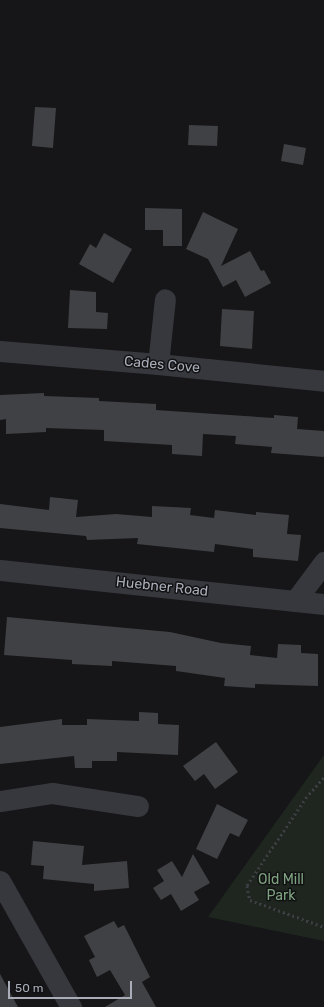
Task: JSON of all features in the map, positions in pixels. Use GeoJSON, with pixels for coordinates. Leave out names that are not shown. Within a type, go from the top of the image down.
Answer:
{"type":"FeatureCollection","features":[{"type":"Feature","properties":{"kind":"street"},"geometry":{"type":"LineString","coordinates":[[158,364],[165,299]]}},
{"type":"Feature","properties":{"kind":"street","name":"Cades Cove"},"geometry":{"type":"LineString","coordinates":[[0,351],[158,364],[324,381]]}},
{"type":"Feature","properties":{"kind":"street"},"geometry":{"type":"LineString","coordinates":[[295,601],[324,562]]}},
{"type":"Feature","properties":{"kind":"street","name":"Huebner Road"},"geometry":{"type":"LineString","coordinates":[[0,570],[324,604]]}},
{"type":"Feature","properties":{"kind":"street"},"geometry":{"type":"LineString","coordinates":[[0,801],[52,793],[138,806]]}},
{"type":"Feature","properties":{"kind":"street"},"geometry":{"type":"LineString","coordinates":[[0,882],[71,1007]]}},
{"type":"Feature","properties":{"kind":"path"},"geometry":{"type":"LineString","coordinates":[[324,778],[307,797],[247,886],[250,900],[324,927]]}},
{"type":"Feature","properties":{"kind":"green space","name":"Old Mill Park"},"geometry":{"type":"Polygon","coordinates":[[[324,755],[324,941],[208,917],[324,755]]]}},
{"type":"Feature","properties":{"kind":"building"},"geometry":{"type":"Polygon","coordinates":[[[35,107],[56,108],[53,148],[32,146],[35,107]]]}},
{"type":"Feature","properties":{"kind":"building"},"geometry":{"type":"Polygon","coordinates":[[[189,125],[218,126],[217,146],[188,145],[189,125]]]}},
{"type":"Feature","properties":{"kind":"building"},"geometry":{"type":"Polygon","coordinates":[[[284,144],[306,148],[303,165],[281,161],[284,144]]]}},
{"type":"Feature","properties":{"kind":"building"},"geometry":{"type":"Polygon","coordinates":[[[145,208],[182,209],[182,246],[163,246],[163,230],[145,230],[145,208]]]}},
{"type":"Feature","properties":{"kind":"building"},"geometry":{"type":"Polygon","coordinates":[[[203,212],[238,229],[221,266],[250,251],[261,271],[264,270],[271,283],[245,297],[236,280],[223,287],[208,259],[186,249],[203,212]]]}},
{"type":"Feature","properties":{"kind":"building"},"geometry":{"type":"Polygon","coordinates":[[[104,233],[132,249],[113,283],[79,264],[90,244],[96,248],[104,233]]]}},
{"type":"Feature","properties":{"kind":"building"},"geometry":{"type":"Polygon","coordinates":[[[70,290],[96,292],[96,312],[108,313],[107,329],[68,328],[70,290]]]}},
{"type":"Feature","properties":{"kind":"building"},"geometry":{"type":"Polygon","coordinates":[[[222,309],[254,311],[252,349],[220,346],[222,309]]]}},
{"type":"Feature","properties":{"kind":"building"},"geometry":{"type":"Polygon","coordinates":[[[44,393],[44,396],[99,398],[99,401],[156,404],[156,410],[274,418],[274,415],[298,417],[297,429],[324,431],[324,457],[271,453],[272,447],[235,444],[236,436],[203,434],[202,456],[172,454],[172,445],[104,441],[104,430],[46,428],[46,432],[6,434],[6,419],[0,420],[0,395],[44,393]]]}},
{"type":"Feature","properties":{"kind":"building"},"geometry":{"type":"Polygon","coordinates":[[[50,497],[78,500],[76,517],[116,514],[152,517],[152,506],[191,508],[190,515],[214,518],[215,510],[256,515],[256,512],[289,515],[287,534],[301,535],[298,561],[253,557],[253,549],[215,544],[214,552],[137,544],[138,538],[87,540],[86,536],[0,528],[0,504],[49,510],[50,497]]]}},
{"type":"Feature","properties":{"kind":"building"},"geometry":{"type":"Polygon","coordinates":[[[7,617],[170,632],[221,643],[251,646],[250,655],[277,658],[278,644],[301,645],[301,653],[318,654],[318,686],[255,684],[255,688],[224,686],[225,678],[176,671],[176,666],[112,661],[112,666],[72,664],[72,660],[4,655],[7,617]]]}},
{"type":"Feature","properties":{"kind":"building"},"geometry":{"type":"Polygon","coordinates":[[[139,712],[158,713],[158,724],[179,725],[178,755],[117,752],[117,761],[92,761],[92,768],[75,768],[74,756],[0,764],[0,727],[62,719],[62,725],[87,725],[87,719],[139,721],[139,712]]]}},
{"type":"Feature","properties":{"kind":"building"},"geometry":{"type":"Polygon","coordinates":[[[216,742],[238,772],[215,789],[204,774],[195,781],[183,766],[216,742]]]}},
{"type":"Feature","properties":{"kind":"building"},"geometry":{"type":"Polygon","coordinates":[[[217,804],[248,820],[239,837],[230,833],[217,859],[196,849],[217,804]]]}},
{"type":"Feature","properties":{"kind":"building"},"geometry":{"type":"Polygon","coordinates":[[[33,841],[84,846],[82,865],[127,861],[129,888],[94,891],[94,884],[43,879],[44,866],[31,865],[33,841]]]}},
{"type":"Feature","properties":{"kind":"building"},"geometry":{"type":"Polygon","coordinates":[[[193,854],[210,883],[194,892],[199,900],[181,911],[171,894],[161,900],[153,888],[164,881],[157,870],[172,861],[182,877],[193,854]]]}},
{"type":"Feature","properties":{"kind":"building"},"geometry":{"type":"Polygon","coordinates":[[[114,921],[118,928],[124,925],[150,977],[142,982],[156,1007],[105,1007],[125,995],[110,970],[97,977],[89,960],[95,957],[84,936],[114,921]]]}},
{"type":"Feature","properties":{"kind":"building"},"geometry":{"type":"Polygon","coordinates":[[[0,974],[18,1007],[0,1007],[0,974]]]}}]}
